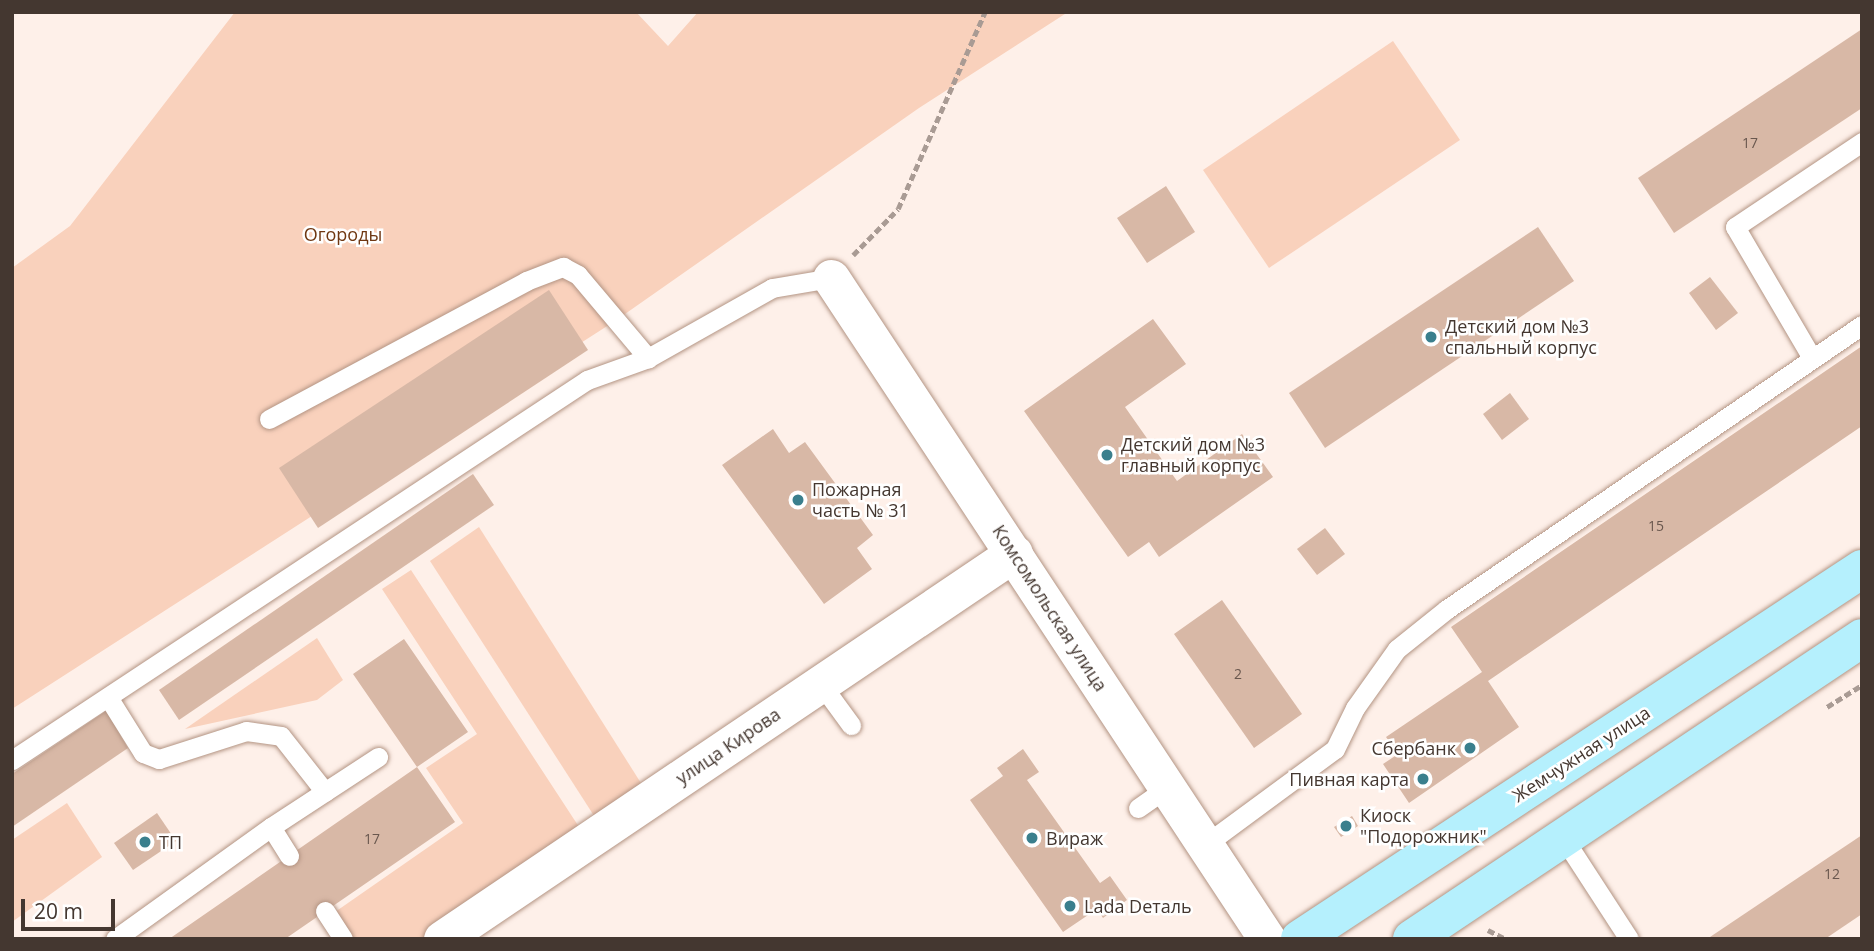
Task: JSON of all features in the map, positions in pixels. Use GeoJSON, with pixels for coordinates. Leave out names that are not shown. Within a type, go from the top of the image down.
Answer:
{"type":"FeatureCollection","features":[{"type":"Feature","properties":{"kind":"main road","name":"Жемчужная улица"},"geometry":{"type":"LineString","coordinates":[[1300,939],[1862,569]]}},
{"type":"Feature","properties":{"kind":"main road"},"geometry":{"type":"LineString","coordinates":[[1412,939],[1862,638]]}},
{"type":"Feature","properties":{"kind":"street","name":"Комсомольская улица"},"geometry":{"type":"LineString","coordinates":[[831,278],[1014,553],[1153,798],[1206,844],[1267,939]]}},
{"type":"Feature","properties":{"kind":"street","name":"улица Кирова"},"geometry":{"type":"LineString","coordinates":[[442,939],[1014,553]]}},
{"type":"Feature","properties":{"kind":"lane"},"geometry":{"type":"LineString","coordinates":[[1811,358],[1735,227],[1862,142]]}},
{"type":"Feature","properties":{"kind":"lane"},"geometry":{"type":"LineString","coordinates":[[269,419],[526,281],[563,267],[578,275],[648,358]]}},
{"type":"Feature","properties":{"kind":"lane"},"geometry":{"type":"LineString","coordinates":[[12,760],[534,411],[587,380],[648,358],[772,288],[831,278]]}},
{"type":"Feature","properties":{"kind":"lane"},"geometry":{"type":"LineString","coordinates":[[1206,844],[1335,749],[1355,708],[1396,649],[1447,609],[1862,325]]}},
{"type":"Feature","properties":{"kind":"lane"},"geometry":{"type":"LineString","coordinates":[[821,684],[851,725]]}},
{"type":"Feature","properties":{"kind":"lane"},"geometry":{"type":"LineString","coordinates":[[108,697],[143,753],[159,759],[246,731],[281,736],[325,792]]}},
{"type":"Feature","properties":{"kind":"lane"},"geometry":{"type":"LineString","coordinates":[[115,939],[271,827],[378,757]]}},
{"type":"Feature","properties":{"kind":"lane"},"geometry":{"type":"LineString","coordinates":[[271,827],[289,856]]}},
{"type":"Feature","properties":{"kind":"lane"},"geometry":{"type":"LineString","coordinates":[[1564,839],[1629,939]]}},
{"type":"Feature","properties":{"kind":"lane"},"geometry":{"type":"LineString","coordinates":[[325,911],[343,939]]}},
{"type":"Feature","properties":{"kind":"path"},"geometry":{"type":"LineString","coordinates":[[831,278],[898,209],[985,12]]}},
{"type":"Feature","properties":{"kind":"path"},"geometry":{"type":"LineString","coordinates":[[1478,934],[1486,929],[1506,939]]}},
{"type":"Feature","properties":{"kind":"green space","name":"Огороды"},"geometry":{"type":"Polygon","coordinates":[[[235,12],[636,12],[668,46],[698,12],[1068,12],[919,108],[615,321],[12,709],[12,268],[70,226],[235,12]]]}},
{"type":"Feature","properties":{"kind":"green space"},"geometry":{"type":"Polygon","coordinates":[[[1393,41],[1460,140],[1269,268],[1203,170],[1393,41]]]}},
{"type":"Feature","properties":{"kind":"green space"},"geometry":{"type":"Polygon","coordinates":[[[479,527],[646,791],[598,822],[430,561],[479,527]]]}},
{"type":"Feature","properties":{"kind":"green space"},"geometry":{"type":"Polygon","coordinates":[[[411,570],[583,833],[427,939],[352,939],[335,912],[463,823],[426,768],[477,734],[382,589],[411,570]]]}},
{"type":"Feature","properties":{"kind":"green space"},"geometry":{"type":"Polygon","coordinates":[[[317,638],[343,680],[317,700],[185,729],[317,638]]]}},
{"type":"Feature","properties":{"kind":"green space"},"geometry":{"type":"Polygon","coordinates":[[[67,803],[102,857],[12,922],[12,840],[67,803]]]}},
{"type":"Feature","properties":{"kind":"building"},"geometry":{"type":"Polygon","coordinates":[[[1862,29],[1862,108],[1674,233],[1638,178],[1862,29]]]}},
{"type":"Feature","properties":{"kind":"building"},"geometry":{"type":"Polygon","coordinates":[[[1166,186],[1195,232],[1147,263],[1117,218],[1166,186]]]}},
{"type":"Feature","properties":{"kind":"building","name":"Детский дом №3 спальный корпус"},"geometry":{"type":"Polygon","coordinates":[[[1538,227],[1574,281],[1325,448],[1289,393],[1538,227]]]}},
{"type":"Feature","properties":{"kind":"building"},"geometry":{"type":"Polygon","coordinates":[[[1710,277],[1738,313],[1716,330],[1689,293],[1710,277]]]}},
{"type":"Feature","properties":{"kind":"building"},"geometry":{"type":"Polygon","coordinates":[[[549,290],[588,350],[318,528],[279,468],[549,290]]]}},
{"type":"Feature","properties":{"kind":"building","name":"Детский дом №3 главный корпус"},"geometry":{"type":"Polygon","coordinates":[[[1153,319],[1186,364],[1125,407],[1177,481],[1242,434],[1273,477],[1159,557],[1149,542],[1128,557],[1024,411],[1153,319]]]}},
{"type":"Feature","properties":{"kind":"building"},"geometry":{"type":"Polygon","coordinates":[[[1862,346],[1862,426],[1488,681],[1519,727],[1409,803],[1383,764],[1398,754],[1386,737],[1482,672],[1451,627],[1862,346]]]}},
{"type":"Feature","properties":{"kind":"building"},"geometry":{"type":"Polygon","coordinates":[[[1510,393],[1529,419],[1502,440],[1483,414],[1510,393]]]}},
{"type":"Feature","properties":{"kind":"building","name":"Пожарная часть № 31"},"geometry":{"type":"Polygon","coordinates":[[[773,429],[789,453],[805,442],[873,535],[857,548],[872,569],[824,604],[722,465],[773,429]]]}},
{"type":"Feature","properties":{"kind":"building"},"geometry":{"type":"Polygon","coordinates":[[[473,474],[494,505],[179,720],[159,690],[473,474]]]}},
{"type":"Feature","properties":{"kind":"building"},"geometry":{"type":"Polygon","coordinates":[[[1325,528],[1345,554],[1317,575],[1297,549],[1325,528]]]}},
{"type":"Feature","properties":{"kind":"building"},"geometry":{"type":"Polygon","coordinates":[[[1222,600],[1302,714],[1254,748],[1174,634],[1222,600]]]}},
{"type":"Feature","properties":{"kind":"building"},"geometry":{"type":"Polygon","coordinates":[[[404,639],[468,732],[417,767],[353,674],[404,639]]]}},
{"type":"Feature","properties":{"kind":"building"},"geometry":{"type":"Polygon","coordinates":[[[106,711],[128,748],[12,827],[12,774],[106,711]]]}},
{"type":"Feature","properties":{"kind":"building","name":"Вираж"},"geometry":{"type":"Polygon","coordinates":[[[1023,749],[1039,772],[1027,780],[1100,883],[1110,876],[1127,900],[1103,918],[1097,909],[1063,932],[970,800],[1003,776],[997,768],[1023,749]]]}},
{"type":"Feature","properties":{"kind":"building"},"geometry":{"type":"Polygon","coordinates":[[[417,767],[455,822],[285,939],[169,939],[417,767]]]}},
{"type":"Feature","properties":{"kind":"building","name":"ТП"},"geometry":{"type":"Polygon","coordinates":[[[157,813],[176,841],[133,870],[114,843],[157,813]]]}},
{"type":"Feature","properties":{"kind":"building","name":"Киоск \"Подорожник\""},"geometry":{"type":"Polygon","coordinates":[[[1352,816],[1358,826],[1341,837],[1334,827],[1352,816]]]}},
{"type":"Feature","properties":{"kind":"building"},"geometry":{"type":"Polygon","coordinates":[[[1862,835],[1862,914],[1825,939],[1707,939],[1862,835]]]}},
{"type":"Feature","properties":{"kind":"place","name":"Детский дом №3 спальный корпус"},"geometry":{"type":"Point","coordinates":[1431,337]}},
{"type":"Feature","properties":{"kind":"place","name":"Детский дом №3 главный корпус"},"geometry":{"type":"Point","coordinates":[1107,455]}},
{"type":"Feature","properties":{"kind":"place","name":"Пожарная часть № 31"},"geometry":{"type":"Point","coordinates":[798,500]}},
{"type":"Feature","properties":{"kind":"place","name":"Сбербанк"},"geometry":{"type":"Point","coordinates":[1470,748]}},
{"type":"Feature","properties":{"kind":"place","name":"Пивная карта"},"geometry":{"type":"Point","coordinates":[1423,779]}},
{"type":"Feature","properties":{"kind":"place","name":"Киоск \"Подорожник\""},"geometry":{"type":"Point","coordinates":[1346,826]}},
{"type":"Feature","properties":{"kind":"place","name":"Вираж"},"geometry":{"type":"Point","coordinates":[1032,838]}},
{"type":"Feature","properties":{"kind":"place","name":"ТП"},"geometry":{"type":"Point","coordinates":[145,842]}},
{"type":"Feature","properties":{"kind":"place","name":"Lada Dеталь"},"geometry":{"type":"Point","coordinates":[1070,906]}}]}
